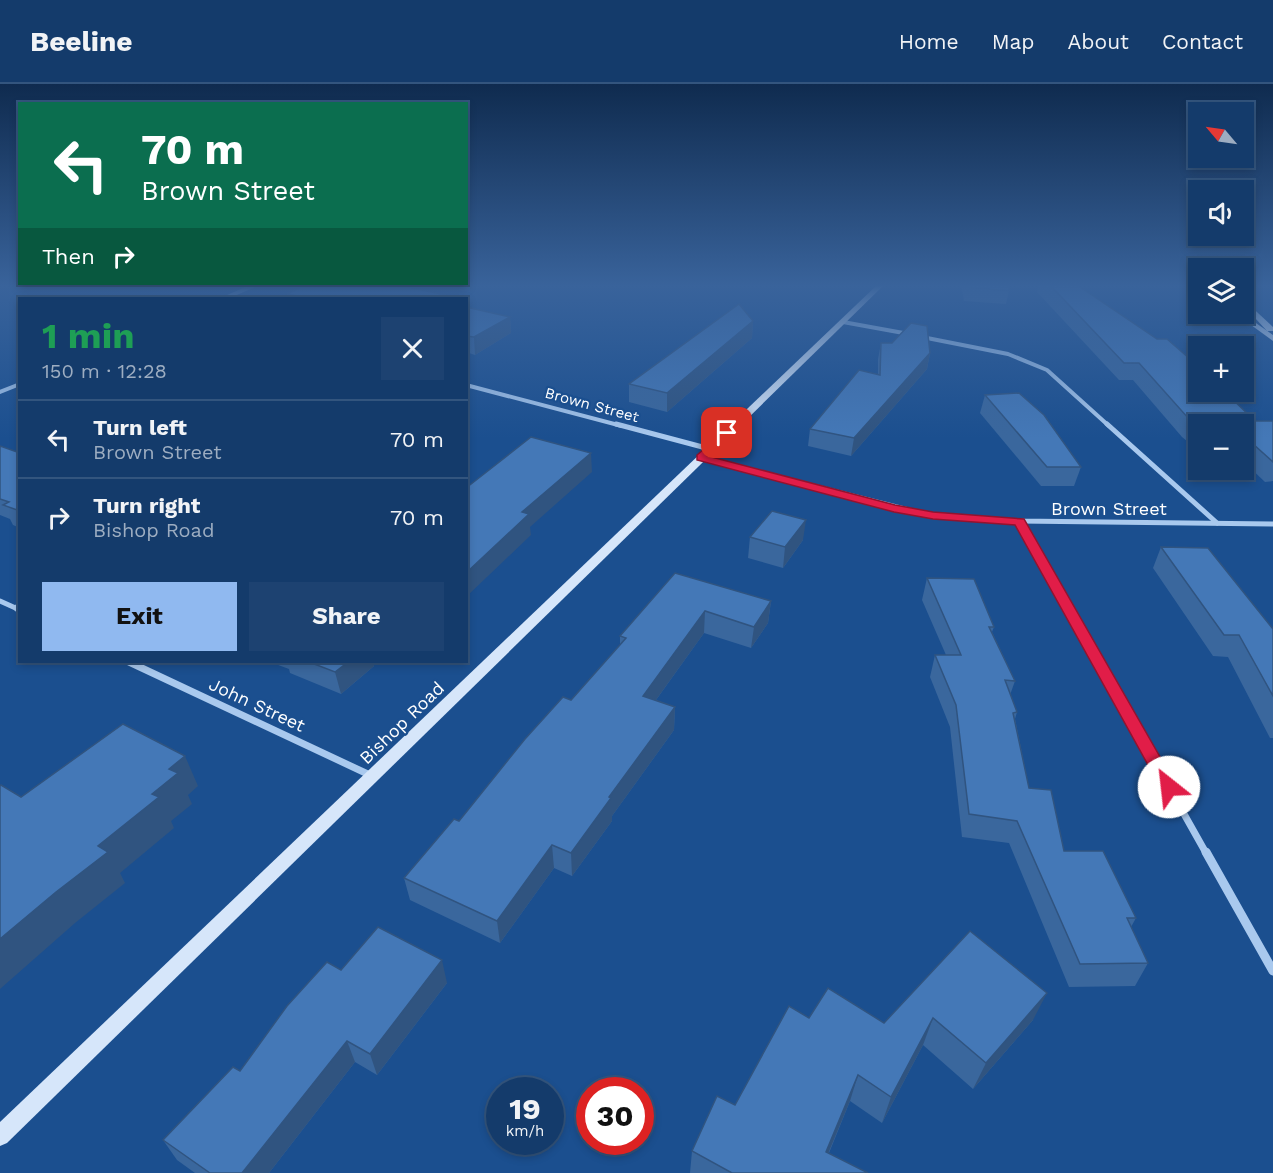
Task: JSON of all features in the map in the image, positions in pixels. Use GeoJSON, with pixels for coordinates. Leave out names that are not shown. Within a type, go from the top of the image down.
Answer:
{"type":"FeatureCollection","features":[{"type":"Feature","properties":{"kind":"street","name":"Bishop Road"},"geometry":{"type":"LineString","coordinates":[[0,1136],[829,336]]}},
{"type":"Feature","properties":{"kind":"street"},"geometry":{"type":"LineString","coordinates":[[915,336],[1000,352],[1029,361],[1047,370],[1218,523]]}},
{"type":"Feature","properties":{"kind":"street"},"geometry":{"type":"LineString","coordinates":[[0,392],[18,385]]}},
{"type":"Feature","properties":{"kind":"street","name":"Brown Street"},"geometry":{"type":"LineString","coordinates":[[468,386],[904,510],[933,516],[1019,522],[1273,524]]}},
{"type":"Feature","properties":{"kind":"street"},"geometry":{"type":"LineString","coordinates":[[1019,522],[1273,971]]}},
{"type":"Feature","properties":{"kind":"street"},"geometry":{"type":"LineString","coordinates":[[0,601],[18,609]]}},
{"type":"Feature","properties":{"kind":"street","name":"John Street"},"geometry":{"type":"LineString","coordinates":[[131,663],[372,776]]}},
{"type":"Feature","properties":{"kind":"building"},"geometry":{"type":"Polygon","coordinates":[[[695,336],[735,336],[667,393],[629,384],[695,336]]]}},
{"type":"Feature","properties":{"kind":"building"},"geometry":{"type":"Polygon","coordinates":[[[899,336],[928,336],[930,353],[854,438],[810,429],[859,370],[880,375],[881,343],[892,343],[899,336]]]}},
{"type":"Feature","properties":{"kind":"building"},"geometry":{"type":"Polygon","coordinates":[[[1098,336],[1152,336],[1157,339],[1167,339],[1188,357],[1188,402],[1235,402],[1248,414],[1188,414],[1188,418],[1139,363],[1124,363],[1098,336]]]}},
{"type":"Feature","properties":{"kind":"building"},"geometry":{"type":"Polygon","coordinates":[[[1019,393],[1044,415],[1081,467],[1047,467],[985,395],[1019,393]]]}},
{"type":"Feature","properties":{"kind":"building"},"geometry":{"type":"Polygon","coordinates":[[[1254,420],[1273,421],[1273,462],[1254,445],[1254,420]]]}},
{"type":"Feature","properties":{"kind":"building"},"geometry":{"type":"Polygon","coordinates":[[[531,437],[591,453],[522,512],[529,514],[468,571],[468,486],[531,437]]]}},
{"type":"Feature","properties":{"kind":"building"},"geometry":{"type":"Polygon","coordinates":[[[0,446],[18,452],[18,510],[3,505],[9,502],[0,499],[0,446]]]}},
{"type":"Feature","properties":{"kind":"building"},"geometry":{"type":"Polygon","coordinates":[[[772,511],[806,520],[785,547],[750,537],[772,511]]]}},
{"type":"Feature","properties":{"kind":"building"},"geometry":{"type":"Polygon","coordinates":[[[1161,547],[1208,548],[1273,629],[1273,696],[1239,635],[1224,635],[1161,547]]]}},
{"type":"Feature","properties":{"kind":"building"},"geometry":{"type":"Polygon","coordinates":[[[675,573],[771,601],[754,627],[705,611],[643,696],[675,707],[571,853],[552,845],[497,921],[404,878],[454,819],[459,821],[525,739],[563,697],[571,700],[626,638],[620,636],[675,573]]]}},
{"type":"Feature","properties":{"kind":"building"},"geometry":{"type":"Polygon","coordinates":[[[927,578],[974,579],[994,627],[989,627],[1015,681],[1005,680],[1017,712],[1013,713],[1029,788],[1051,790],[1064,851],[1103,851],[1136,918],[1127,918],[1148,963],[1080,964],[1017,821],[969,814],[956,705],[935,655],[961,655],[927,578]]]}},
{"type":"Feature","properties":{"kind":"building"},"geometry":{"type":"Polygon","coordinates":[[[312,663],[347,663],[335,672],[312,663]]]}},
{"type":"Feature","properties":{"kind":"building"},"geometry":{"type":"Polygon","coordinates":[[[123,724],[185,756],[169,769],[178,773],[152,794],[159,797],[98,846],[108,852],[0,939],[0,786],[21,797],[123,724]]]}},
{"type":"Feature","properties":{"kind":"building"},"geometry":{"type":"Polygon","coordinates":[[[378,927],[442,960],[370,1054],[347,1041],[242,1173],[210,1173],[163,1140],[233,1067],[240,1071],[287,1006],[327,962],[341,970],[378,927]]]}},
{"type":"Feature","properties":{"kind":"building"},"geometry":{"type":"Polygon","coordinates":[[[970,931],[1047,993],[986,1063],[933,1018],[891,1097],[858,1075],[826,1152],[868,1173],[732,1173],[692,1151],[717,1096],[735,1105],[789,1006],[809,1018],[828,988],[884,1023],[970,931]]]}},
{"type":"Feature","properties":{"kind":"route"},"geometry":{"type":"LineString","coordinates":[[727,433],[701,458],[933,516],[1019,522],[1169,787]]}}]}
